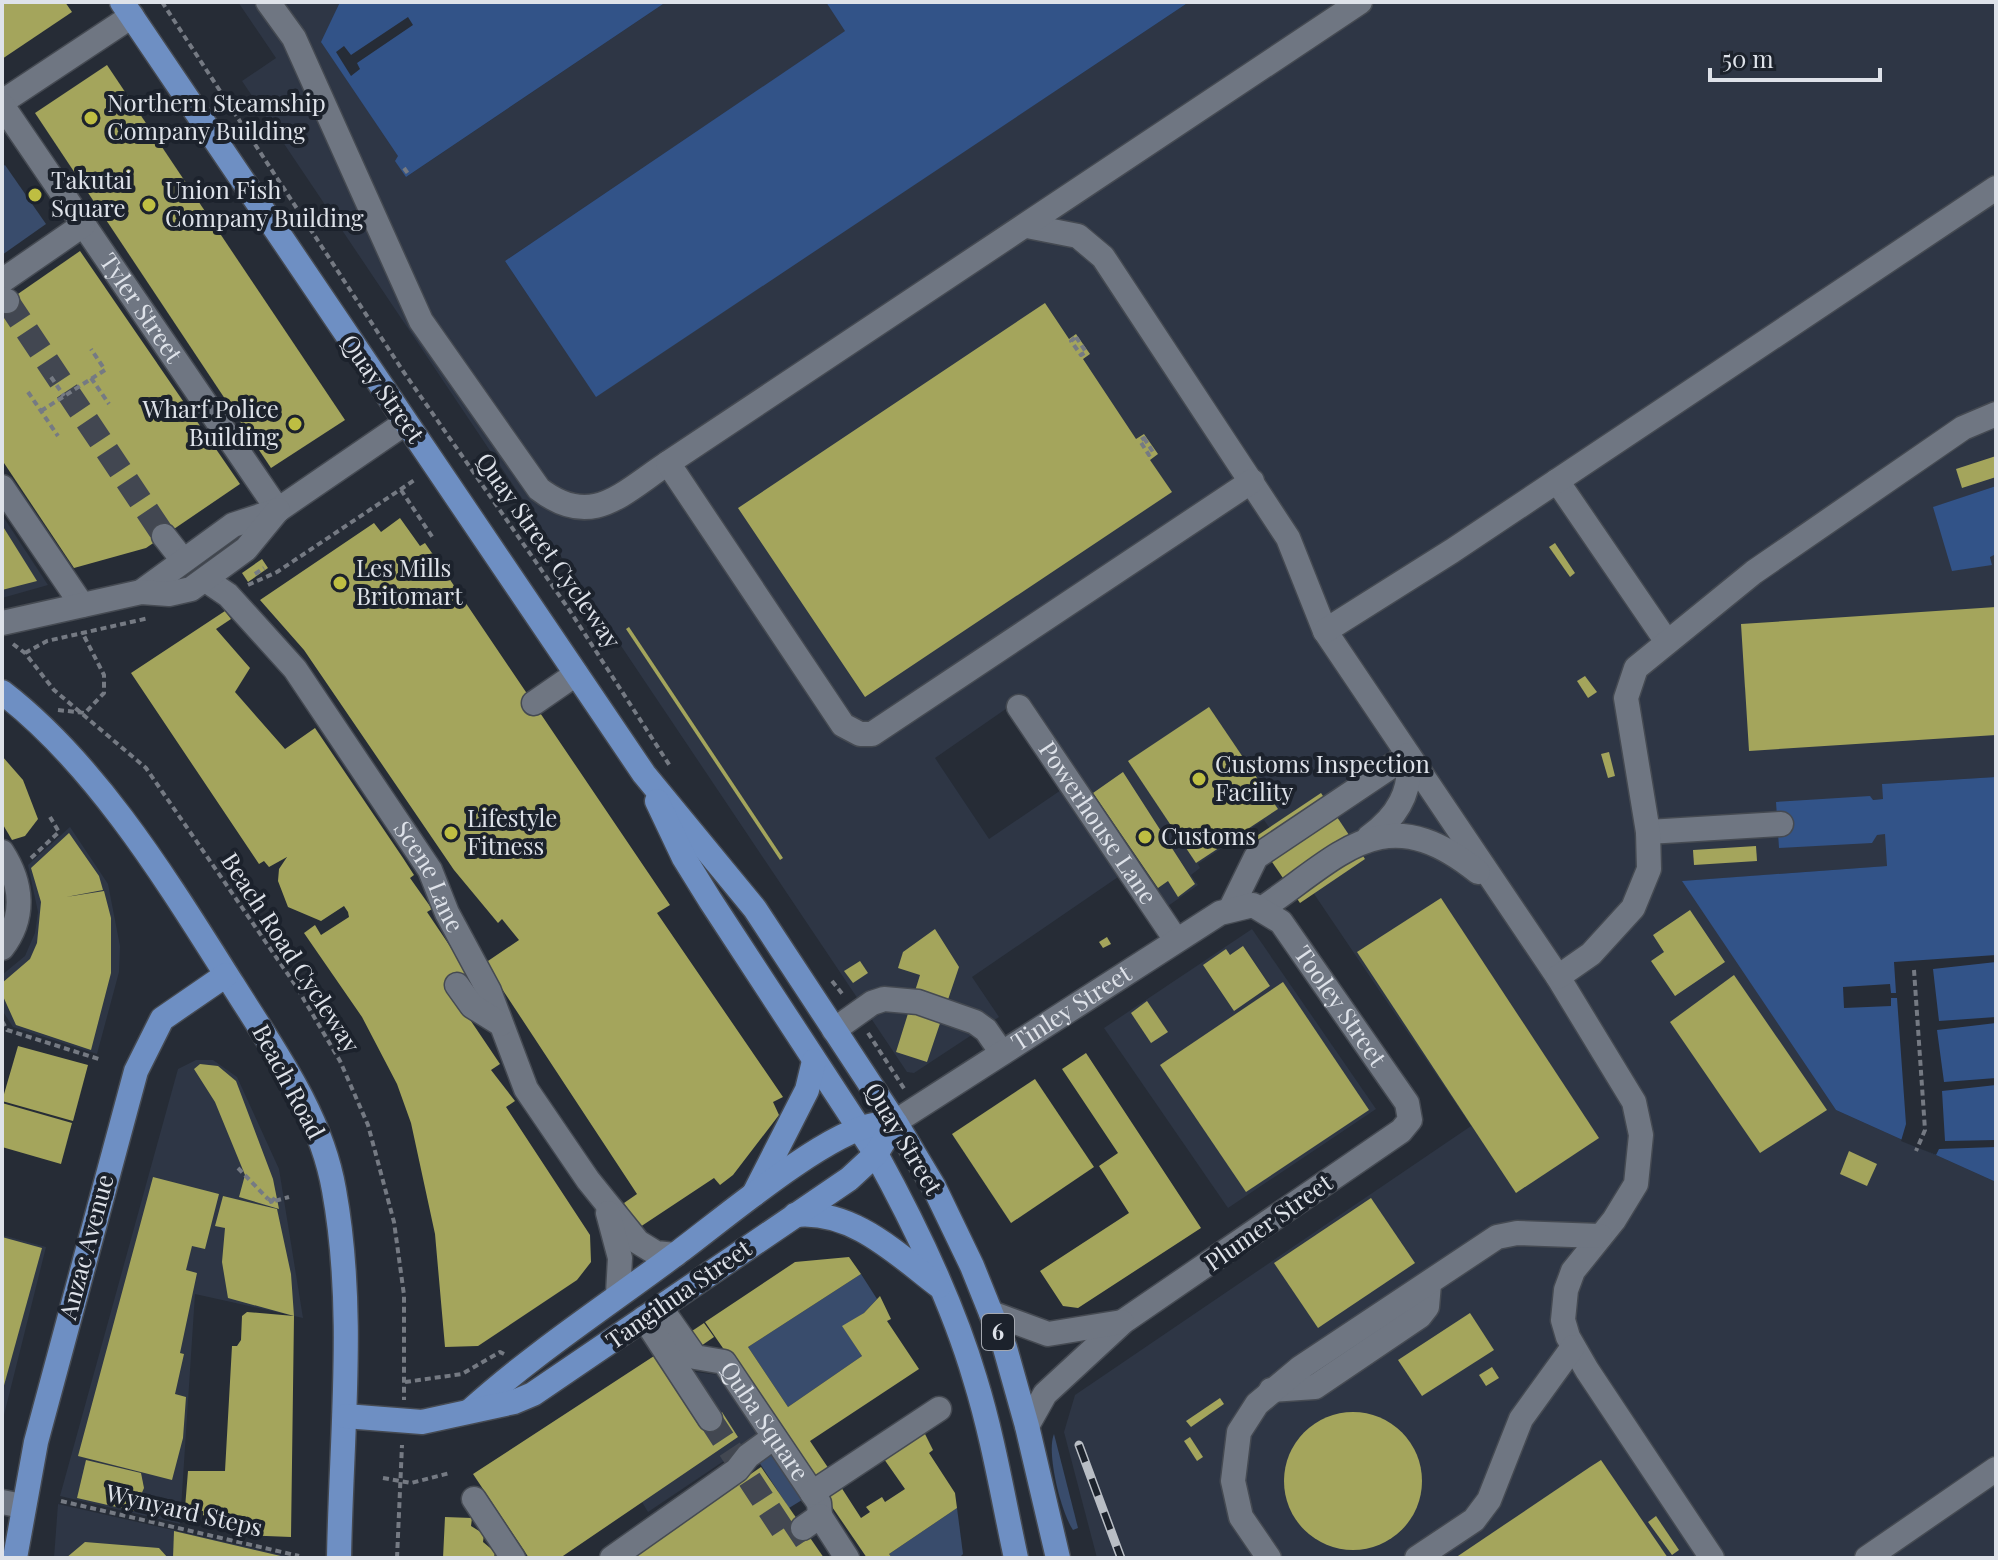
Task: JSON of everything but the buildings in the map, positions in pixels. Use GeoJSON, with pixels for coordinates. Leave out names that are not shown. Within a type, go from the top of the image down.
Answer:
{"type":"FeatureCollection","features":[{"type":"Feature","properties":{"kind":"main road","name":"Quay Street"},"geometry":{"type":"LineString","coordinates":[[127,9],[644,774],[755,909],[895,1122],[934,1187],[991,1313],[1027,1426],[1058,1558]]}},
{"type":"Feature","properties":{"kind":"main road","name":"Beach Road"},"geometry":{"type":"LineString","coordinates":[[2,692],[49,736],[117,815],[171,889],[307,1109],[334,1187],[346,1322],[339,1558]]}},
{"type":"Feature","properties":{"kind":"main road","name":"Quay Street"},"geometry":{"type":"LineString","coordinates":[[644,774],[684,858],[876,1154],[941,1287],[983,1408],[1016,1558]]}},
{"type":"Feature","properties":{"kind":"main road","name":"Anzac Avenue"},"geometry":{"type":"LineString","coordinates":[[15,1558],[12,1504],[136,1071],[162,1019],[226,975]]}},
{"type":"Feature","properties":{"kind":"main road"},"geometry":{"type":"LineString","coordinates":[[753,1197],[807,1090],[814,1061]]}},
{"type":"Feature","properties":{"kind":"main road","name":"Tangihua Street"},"geometry":{"type":"LineString","coordinates":[[469,1412],[526,1361],[830,1143],[859,1128],[895,1122]]}},
{"type":"Feature","properties":{"kind":"main road","name":"Tangihua Street"},"geometry":{"type":"LineString","coordinates":[[345,1416],[422,1422],[533,1394],[849,1179],[876,1154],[895,1122]]}},
{"type":"Feature","properties":{"kind":"main road"},"geometry":{"type":"LineString","coordinates":[[795,1215],[829,1215],[841,1220],[884,1245],[941,1287]]}},
{"type":"Feature","properties":{"kind":"street"},"geometry":{"type":"LineString","coordinates":[[268,2],[294,38],[421,321],[539,489],[558,504],[585,509],[609,501],[668,463],[1360,2]]}},
{"type":"Feature","properties":{"kind":"street"},"geometry":{"type":"LineString","coordinates":[[2,104],[127,9]]}},
{"type":"Feature","properties":{"kind":"street","name":"Tyler Street"},"geometry":{"type":"LineString","coordinates":[[2,104],[278,510]]}},
{"type":"Feature","properties":{"kind":"street"},"geometry":{"type":"LineString","coordinates":[[1325,631],[1557,481],[1996,188]]}},
{"type":"Feature","properties":{"kind":"street"},"geometry":{"type":"LineString","coordinates":[[4,294],[83,225]]}},
{"type":"Feature","properties":{"kind":"street"},"geometry":{"type":"LineString","coordinates":[[1027,226],[1078,236],[1103,257],[1288,538],[1325,631],[1558,977],[1627,1088],[1641,1135],[1636,1184],[1600,1236],[1580,1258],[1566,1290],[1563,1320],[1573,1347],[1712,1558]]}},
{"type":"Feature","properties":{"kind":"street"},"geometry":{"type":"LineString","coordinates":[[1558,977],[1591,954],[1633,908],[1649,869],[1648,832],[1626,698],[1636,668],[1754,572],[1963,428],[1996,414]]}},
{"type":"Feature","properties":{"kind":"street"},"geometry":{"type":"LineString","coordinates":[[141,592],[182,559],[233,525],[278,510],[405,423]]}},
{"type":"Feature","properties":{"kind":"street"},"geometry":{"type":"LineString","coordinates":[[668,463],[843,725],[860,734],[872,734],[1252,481]]}},
{"type":"Feature","properties":{"kind":"street"},"geometry":{"type":"LineString","coordinates":[[1557,481],[1667,642]]}},
{"type":"Feature","properties":{"kind":"street"},"geometry":{"type":"LineString","coordinates":[[2,487],[82,605]]}},
{"type":"Feature","properties":{"kind":"street"},"geometry":{"type":"LineString","coordinates":[[2,623],[141,592],[180,592],[206,580],[246,549],[278,510]]}},
{"type":"Feature","properties":{"kind":"street"},"geometry":{"type":"LineString","coordinates":[[164,536],[182,559]]}},
{"type":"Feature","properties":{"kind":"street","name":"Scene Lane"},"geometry":{"type":"LineString","coordinates":[[206,580],[228,595],[295,669],[436,879],[447,913],[477,964],[526,1089],[605,1204],[638,1242],[656,1253],[675,1255]]}},
{"type":"Feature","properties":{"kind":"street"},"geometry":{"type":"LineString","coordinates":[[534,703],[576,674]]}},
{"type":"Feature","properties":{"kind":"street","name":"Powerhouse Lane"},"geometry":{"type":"LineString","coordinates":[[1019,707],[1176,940]]}},
{"type":"Feature","properties":{"kind":"street"},"geometry":{"type":"LineString","coordinates":[[1249,907],[1256,857],[1408,755]]}},
{"type":"Feature","properties":{"kind":"street","name":"Tinley Street"},"geometry":{"type":"LineString","coordinates":[[895,1122],[1176,940],[1249,907],[1386,825],[1407,792],[1411,772],[1408,755]]}},
{"type":"Feature","properties":{"kind":"street"},"geometry":{"type":"LineString","coordinates":[[1648,832],[1781,824]]}},
{"type":"Feature","properties":{"kind":"street"},"geometry":{"type":"LineString","coordinates":[[1369,837],[1410,836],[1458,857],[1495,887]]}},
{"type":"Feature","properties":{"kind":"street"},"geometry":{"type":"LineString","coordinates":[[2,852],[17,877],[19,900],[16,924],[2,948]]}},
{"type":"Feature","properties":{"kind":"street","name":"Tooley Street"},"geometry":{"type":"LineString","coordinates":[[1249,907],[1281,922],[1407,1103],[1410,1120]]}},
{"type":"Feature","properties":{"kind":"street"},"geometry":{"type":"LineString","coordinates":[[457,985],[472,1006],[501,1024]]}},
{"type":"Feature","properties":{"kind":"street"},"geometry":{"type":"LineString","coordinates":[[834,1030],[884,999],[918,1002],[975,1022],[986,1030],[1002,1053]]}},
{"type":"Feature","properties":{"kind":"street","name":"Plumer Street"},"geometry":{"type":"LineString","coordinates":[[1027,1426],[1045,1394],[1124,1321],[1394,1136],[1410,1120]]}},
{"type":"Feature","properties":{"kind":"street","name":"Scene Lane"},"geometry":{"type":"LineString","coordinates":[[605,1204],[620,1258],[618,1294]]}},
{"type":"Feature","properties":{"kind":"street"},"geometry":{"type":"LineString","coordinates":[[1269,1558],[1241,1517],[1234,1498],[1233,1466],[1239,1432],[1271,1390],[1497,1237],[1517,1233],[1600,1236]]}},
{"type":"Feature","properties":{"kind":"street"},"geometry":{"type":"LineString","coordinates":[[652,1313],[710,1419]]}},
{"type":"Feature","properties":{"kind":"street","name":"Quba Square"},"geometry":{"type":"LineString","coordinates":[[652,1313],[695,1357],[724,1362],[780,1445],[812,1512],[847,1558]]}},
{"type":"Feature","properties":{"kind":"street","name":"Plumer Street"},"geometry":{"type":"LineString","coordinates":[[991,1313],[1048,1334],[1124,1321]]}},
{"type":"Feature","properties":{"kind":"street"},"geometry":{"type":"LineString","coordinates":[[1417,1558],[1474,1520],[1489,1500],[1521,1419],[1573,1347]]}},
{"type":"Feature","properties":{"kind":"street"},"geometry":{"type":"LineString","coordinates":[[812,1512],[939,1409]]}},
{"type":"Feature","properties":{"kind":"street"},"geometry":{"type":"LineString","coordinates":[[612,1558],[737,1470],[748,1456],[780,1445]]}},
{"type":"Feature","properties":{"kind":"street"},"geometry":{"type":"LineString","coordinates":[[1867,1558],[1996,1469]]}},
{"type":"Feature","properties":{"kind":"street"},"geometry":{"type":"LineString","coordinates":[[474,1499],[513,1558]]}},
{"type":"Feature","properties":{"kind":"path","name":"Quay Street Cycleway"},"geometry":{"type":"LineString","coordinates":[[162,2],[403,371],[570,611],[674,772]]}},
{"type":"Feature","properties":{"kind":"path"},"geometry":{"type":"LineString","coordinates":[[404,168],[409,175]]}},
{"type":"Feature","properties":{"kind":"path"},"geometry":{"type":"LineString","coordinates":[[41,411],[105,370],[91,349]]}},
{"type":"Feature","properties":{"kind":"path"},"geometry":{"type":"LineString","coordinates":[[51,377],[64,396]]}},
{"type":"Feature","properties":{"kind":"path"},"geometry":{"type":"LineString","coordinates":[[91,378],[109,404]]}},
{"type":"Feature","properties":{"kind":"path"},"geometry":{"type":"LineString","coordinates":[[28,392],[58,436]]}},
{"type":"Feature","properties":{"kind":"path"},"geometry":{"type":"LineString","coordinates":[[240,587],[277,572],[410,483]]}},
{"type":"Feature","properties":{"kind":"path"},"geometry":{"type":"LineString","coordinates":[[401,490],[433,538]]}},
{"type":"Feature","properties":{"kind":"path","name":"Beach Road Cycleway"},"geometry":{"type":"LineString","coordinates":[[85,713],[104,693],[104,675],[82,632],[47,641],[25,653],[54,690],[85,713],[146,768],[296,986],[340,1061],[368,1125],[394,1222],[404,1295],[405,1382],[462,1374],[500,1352]]}},
{"type":"Feature","properties":{"kind":"path"},"geometry":{"type":"LineString","coordinates":[[25,863],[59,832],[50,817]]}},
{"type":"Feature","properties":{"kind":"path"},"geometry":{"type":"LineString","coordinates":[[1914,970],[1925,1130],[1916,1151]]}},
{"type":"Feature","properties":{"kind":"path"},"geometry":{"type":"LineString","coordinates":[[821,976],[836,985],[917,1108]]}},
{"type":"Feature","properties":{"kind":"path"},"geometry":{"type":"LineString","coordinates":[[2,1021],[7,1030],[102,1060]]}},
{"type":"Feature","properties":{"kind":"path"},"geometry":{"type":"LineString","coordinates":[[238,1168],[268,1199],[275,1202],[275,1198],[271,1200],[273,1203],[289,1197]]}},
{"type":"Feature","properties":{"kind":"path"},"geometry":{"type":"LineString","coordinates":[[397,1558],[401,1464]]}},
{"type":"Feature","properties":{"kind":"path"},"geometry":{"type":"LineString","coordinates":[[383,1478],[411,1483],[450,1473]]}},
{"type":"Feature","properties":{"kind":"path","name":"Wynyard Steps"},"geometry":{"type":"LineString","coordinates":[[61,1501],[299,1556]]}},
{"type":"Feature","properties":{"kind":"shaded area"},"geometry":{"type":"Polygon","coordinates":[[[238,2],[340,2],[322,43],[399,156],[406,177],[666,2],[826,2],[846,31],[505,261],[596,396],[1189,2],[1996,2],[1996,486],[1934,507],[1992,565],[1990,556],[1996,554],[1996,777],[1883,784],[1884,799],[1873,800],[1877,834],[1886,834],[1888,866],[1683,881],[1836,1110],[1996,1182],[1996,1558],[1097,1558],[1064,1432],[1075,1395],[1471,1126],[1264,820],[1198,864],[1200,868],[1191,875],[1198,885],[1168,906],[1026,695],[935,758],[989,839],[1064,788],[1121,875],[972,977],[999,1017],[914,1073],[907,1072],[242,81],[276,58],[238,2]]]}},
{"type":"Feature","properties":{"kind":"shaded area"},"geometry":{"type":"Polygon","coordinates":[[[340,2],[666,2],[406,177],[395,161],[398,156],[321,42],[340,2]]]}},
{"type":"Feature","properties":{"kind":"shaded area"},"geometry":{"type":"Polygon","coordinates":[[[826,2],[1189,2],[596,397],[505,261],[845,31],[826,2]]]}},
{"type":"Feature","properties":{"kind":"shaded area"},"geometry":{"type":"Polygon","coordinates":[[[5,165],[46,224],[2,255],[2,167],[5,165]]]}},
{"type":"Feature","properties":{"kind":"shaded area"},"geometry":{"type":"Polygon","coordinates":[[[1996,486],[1996,554],[1990,557],[1992,565],[1952,571],[1933,507],[1996,486]]]}},
{"type":"Feature","properties":{"kind":"shaded area"},"geometry":{"type":"Polygon","coordinates":[[[2,515],[48,585],[2,598],[2,515]]]}},
{"type":"Feature","properties":{"kind":"shaded area"},"geometry":{"type":"Polygon","coordinates":[[[1996,777],[1996,1182],[1836,1110],[1682,881],[1887,866],[1885,834],[1877,835],[1872,843],[1779,848],[1776,802],[1870,796],[1873,800],[1883,799],[1882,784],[1996,777]]]}},
{"type":"Feature","properties":{"kind":"shaded area"},"geometry":{"type":"Polygon","coordinates":[[[70,827],[108,884],[120,946],[119,972],[97,1054],[13,1027],[2,1010],[2,975],[25,956],[35,933],[38,912],[28,865],[70,827]]]}},
{"type":"Feature","properties":{"kind":"shaded area"},"geometry":{"type":"Polygon","coordinates":[[[1252,929],[1376,1109],[1228,1208],[1104,1028],[1252,929]]]}},
{"type":"Feature","properties":{"kind":"shaded area"},"geometry":{"type":"Polygon","coordinates":[[[196,1060],[213,1060],[237,1077],[279,1169],[303,1318],[195,1294],[180,1524],[60,1496],[178,1069],[196,1060]]]}},
{"type":"Feature","properties":{"kind":"shaded area"},"geometry":{"type":"Polygon","coordinates":[[[2,1235],[46,1247],[2,1423],[2,1235]]]}},
{"type":"Feature","properties":{"kind":"shaded area"},"geometry":{"type":"Polygon","coordinates":[[[861,1274],[877,1299],[864,1313],[843,1327],[862,1356],[788,1407],[748,1347],[861,1274]]]}},
{"type":"Feature","properties":{"kind":"shaded area"},"geometry":{"type":"Polygon","coordinates":[[[695,1372],[719,1375],[761,1436],[648,1512],[642,1502],[738,1437],[695,1372]]]}},
{"type":"Feature","properties":{"kind":"shaded area"},"geometry":{"type":"Polygon","coordinates":[[[1054,1434],[1078,1528],[1073,1530],[1056,1482],[1052,1454],[1054,1434]]]}},
{"type":"Feature","properties":{"kind":"shaded area"},"geometry":{"type":"Polygon","coordinates":[[[772,1448],[776,1460],[802,1500],[789,1508],[757,1459],[772,1448]]]}},
{"type":"Feature","properties":{"kind":"shaded area"},"geometry":{"type":"Polygon","coordinates":[[[58,1504],[292,1557],[292,1558],[54,1558],[58,1504]]]}},
{"type":"Feature","properties":{"kind":"shaded area"},"geometry":{"type":"Polygon","coordinates":[[[957,1508],[963,1554],[959,1558],[892,1558],[889,1554],[957,1508]]]}},
{"type":"Feature","properties":{"kind":"pier"},"geometry":{"type":"Polygon","coordinates":[[[408,17],[413,25],[357,63],[360,69],[351,76],[336,52],[344,46],[351,55],[408,17]]]}},
{"type":"Feature","properties":{"kind":"pier"},"geometry":{"type":"Polygon","coordinates":[[[1996,955],[1996,962],[1933,969],[1939,1021],[1996,1017],[1996,1023],[1937,1030],[1944,1082],[1996,1078],[1996,1085],[1942,1091],[1945,1141],[1996,1140],[1996,1147],[1939,1149],[1936,1155],[1901,1141],[1906,1124],[1897,998],[1891,998],[1891,1006],[1844,1008],[1843,987],[1890,984],[1891,993],[1896,993],[1894,962],[1996,955]]]}},
{"type":"Feature","properties":{"kind":"tunnel"},"geometry":{"type":"LineString","coordinates":[[7,301],[164,536]]}},
{"type":"Feature","properties":{"kind":"tunnel"},"geometry":{"type":"LineString","coordinates":[[710,1419],[788,1538],[803,1528]]}},
{"type":"Feature","properties":{"kind":"railway"},"geometry":{"type":"LineString","coordinates":[[1079,1445],[1121,1558]]}},
{"type":"Feature","properties":{"kind":"place","name":"Northern Steamship Company Building"},"geometry":{"type":"Point","coordinates":[91,118]}},
{"type":"Feature","properties":{"kind":"place","name":"Takutai Square"},"geometry":{"type":"Point","coordinates":[35,195]}},
{"type":"Feature","properties":{"kind":"place","name":"Union Fish Company Building"},"geometry":{"type":"Point","coordinates":[149,205]}},
{"type":"Feature","properties":{"kind":"place","name":"Wharf Police Building"},"geometry":{"type":"Point","coordinates":[295,424]}},
{"type":"Feature","properties":{"kind":"place","name":"Les Mills Britomart"},"geometry":{"type":"Point","coordinates":[340,583]}},
{"type":"Feature","properties":{"kind":"place","name":"Customs Inspection Facility"},"geometry":{"type":"Point","coordinates":[1199,779]}},
{"type":"Feature","properties":{"kind":"place","name":"Lifestyle Fitness"},"geometry":{"type":"Point","coordinates":[451,833]}},
{"type":"Feature","properties":{"kind":"place","name":"Customs"},"geometry":{"type":"Point","coordinates":[1145,837]}}]}
